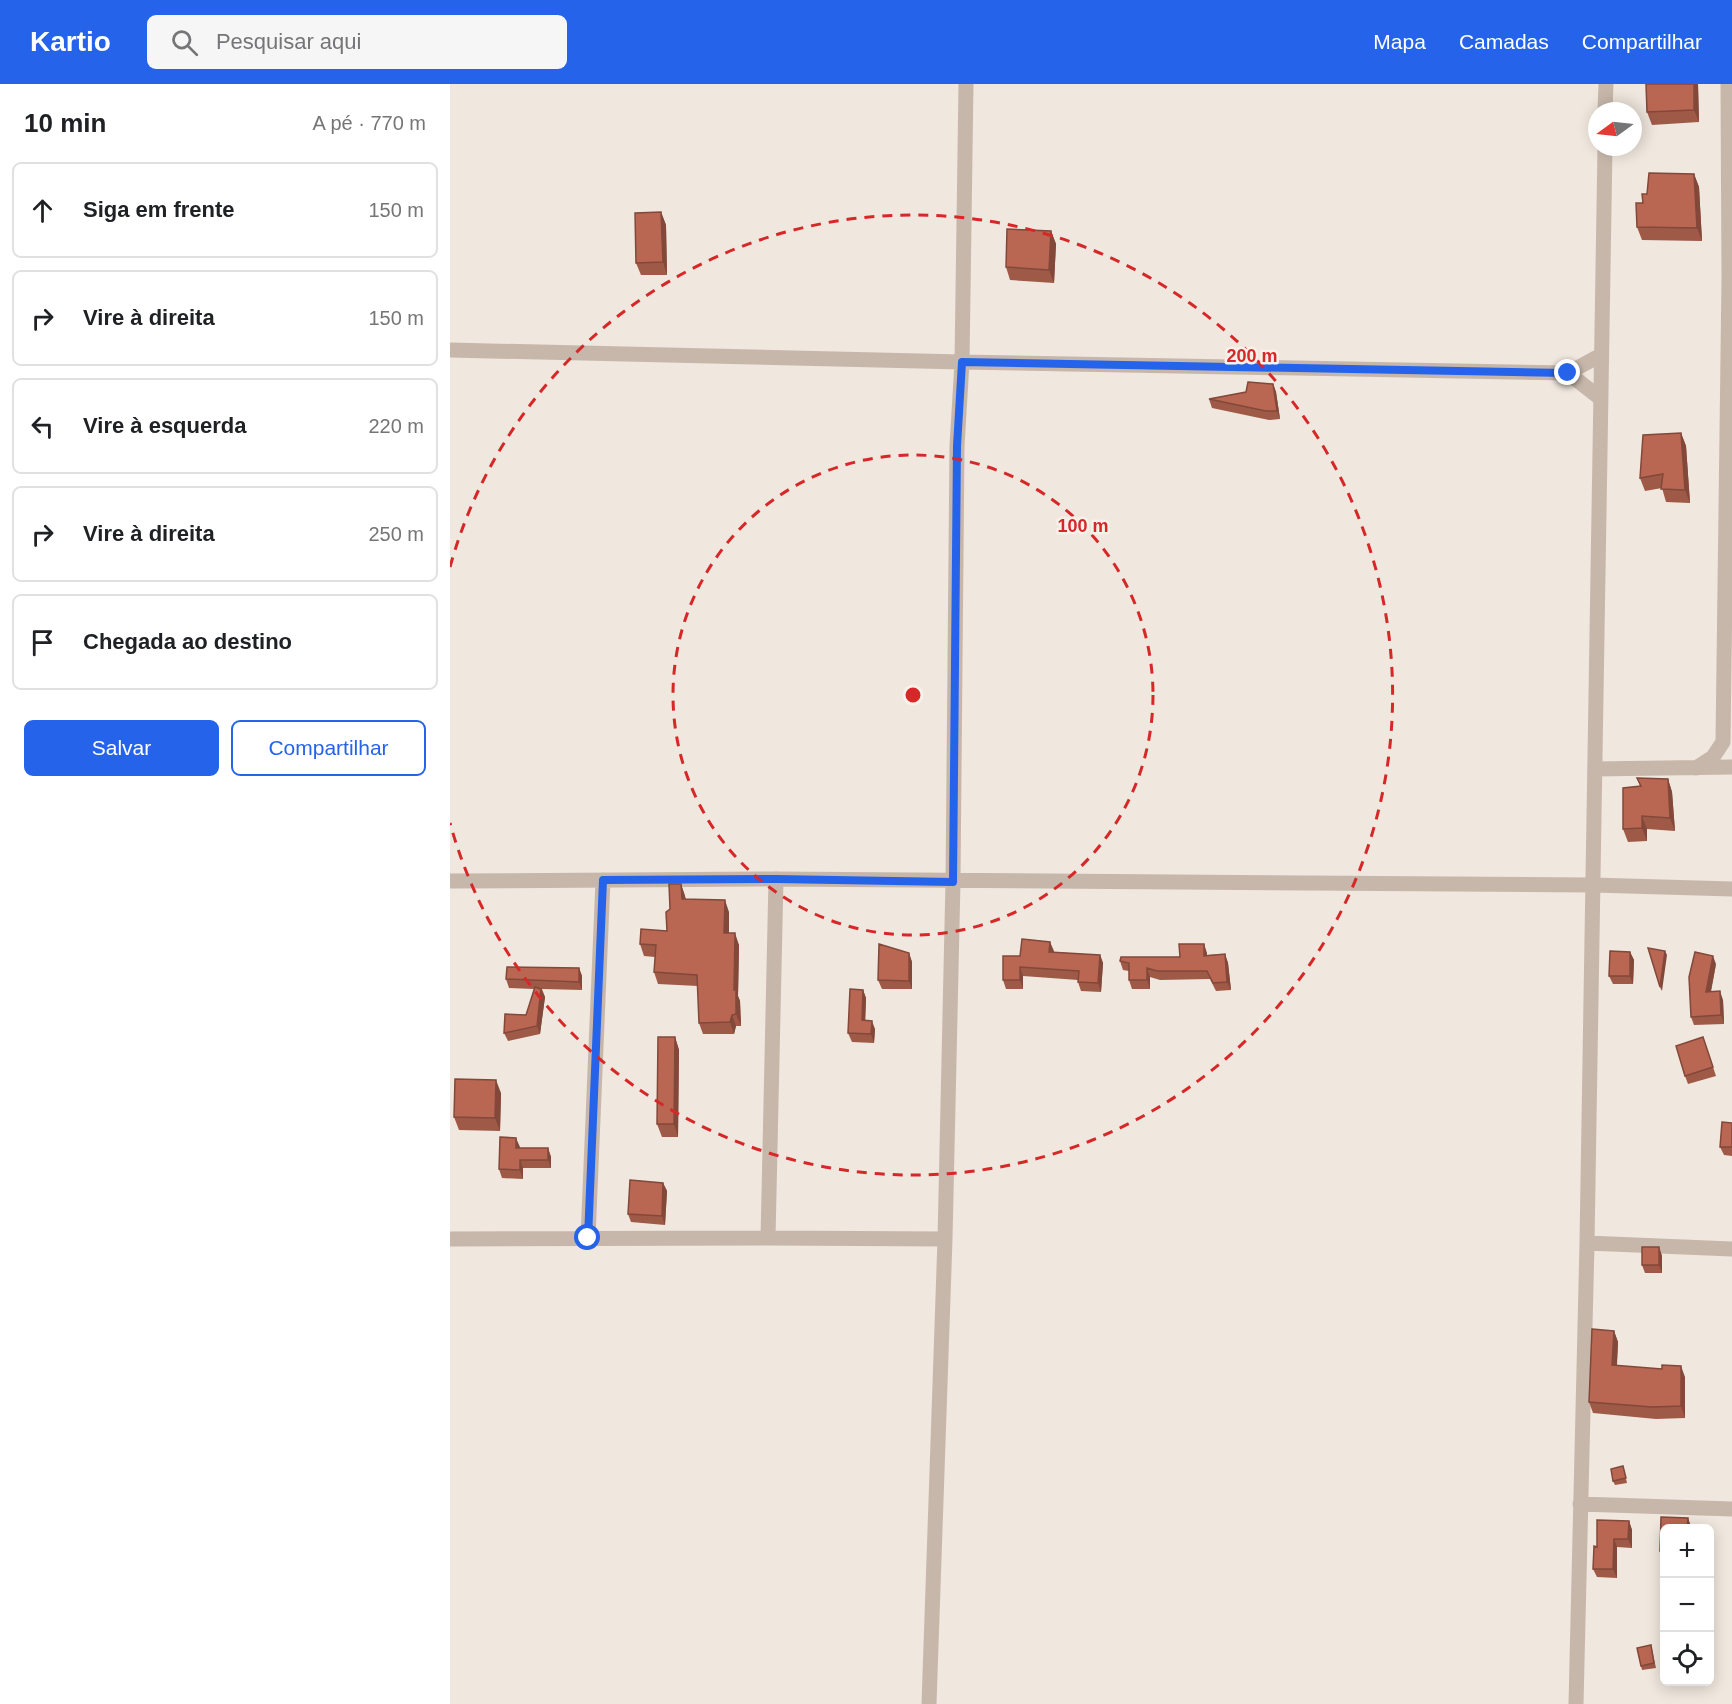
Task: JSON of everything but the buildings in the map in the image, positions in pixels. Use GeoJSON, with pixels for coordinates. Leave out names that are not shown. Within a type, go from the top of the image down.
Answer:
{"type":"FeatureCollection","features":[{"type":"Feature","properties":{"kind":"street"},"geometry":{"type":"LineString","coordinates":[[929,1704],[945,1239],[953,882],[957,446],[962,362],[966,84]]}},
{"type":"Feature","properties":{"kind":"street"},"geometry":{"type":"LineString","coordinates":[[1605,102],[1606,84]]}},
{"type":"Feature","properties":{"kind":"street"},"geometry":{"type":"LineString","coordinates":[[1696,768],[1728,746],[1731,278],[1728,84]]}},
{"type":"Feature","properties":{"kind":"street"},"geometry":{"type":"LineString","coordinates":[[1575,1704],[1587,1243],[1605,156]]}},
{"type":"Feature","properties":{"kind":"street"},"geometry":{"type":"LineString","coordinates":[[450,350],[1568,373],[1601,356]]}},
{"type":"Feature","properties":{"kind":"street"},"geometry":{"type":"LineString","coordinates":[[1568,373],[1600,399]]}},
{"type":"Feature","properties":{"kind":"street"},"geometry":{"type":"LineString","coordinates":[[1595,769],[1732,767]]}},
{"type":"Feature","properties":{"kind":"street"},"geometry":{"type":"LineString","coordinates":[[768,1238],[776,879]]}},
{"type":"Feature","properties":{"kind":"street"},"geometry":{"type":"LineString","coordinates":[[450,881],[776,879],[1593,885],[1732,889]]}},
{"type":"Feature","properties":{"kind":"street"},"geometry":{"type":"LineString","coordinates":[[588,1238],[603,880]]}},
{"type":"Feature","properties":{"kind":"street"},"geometry":{"type":"LineString","coordinates":[[450,1239],[945,1239]]}},
{"type":"Feature","properties":{"kind":"street"},"geometry":{"type":"LineString","coordinates":[[1587,1243],[1732,1249]]}},
{"type":"Feature","properties":{"kind":"street"},"geometry":{"type":"LineString","coordinates":[[1580,1504],[1732,1509]]}},
{"type":"Feature","properties":{"kind":"route"},"geometry":{"type":"LineString","coordinates":[[588,1238],[603,880],[776,879],[953,882],[957,446],[962,362],[1568,373]]}}]}
